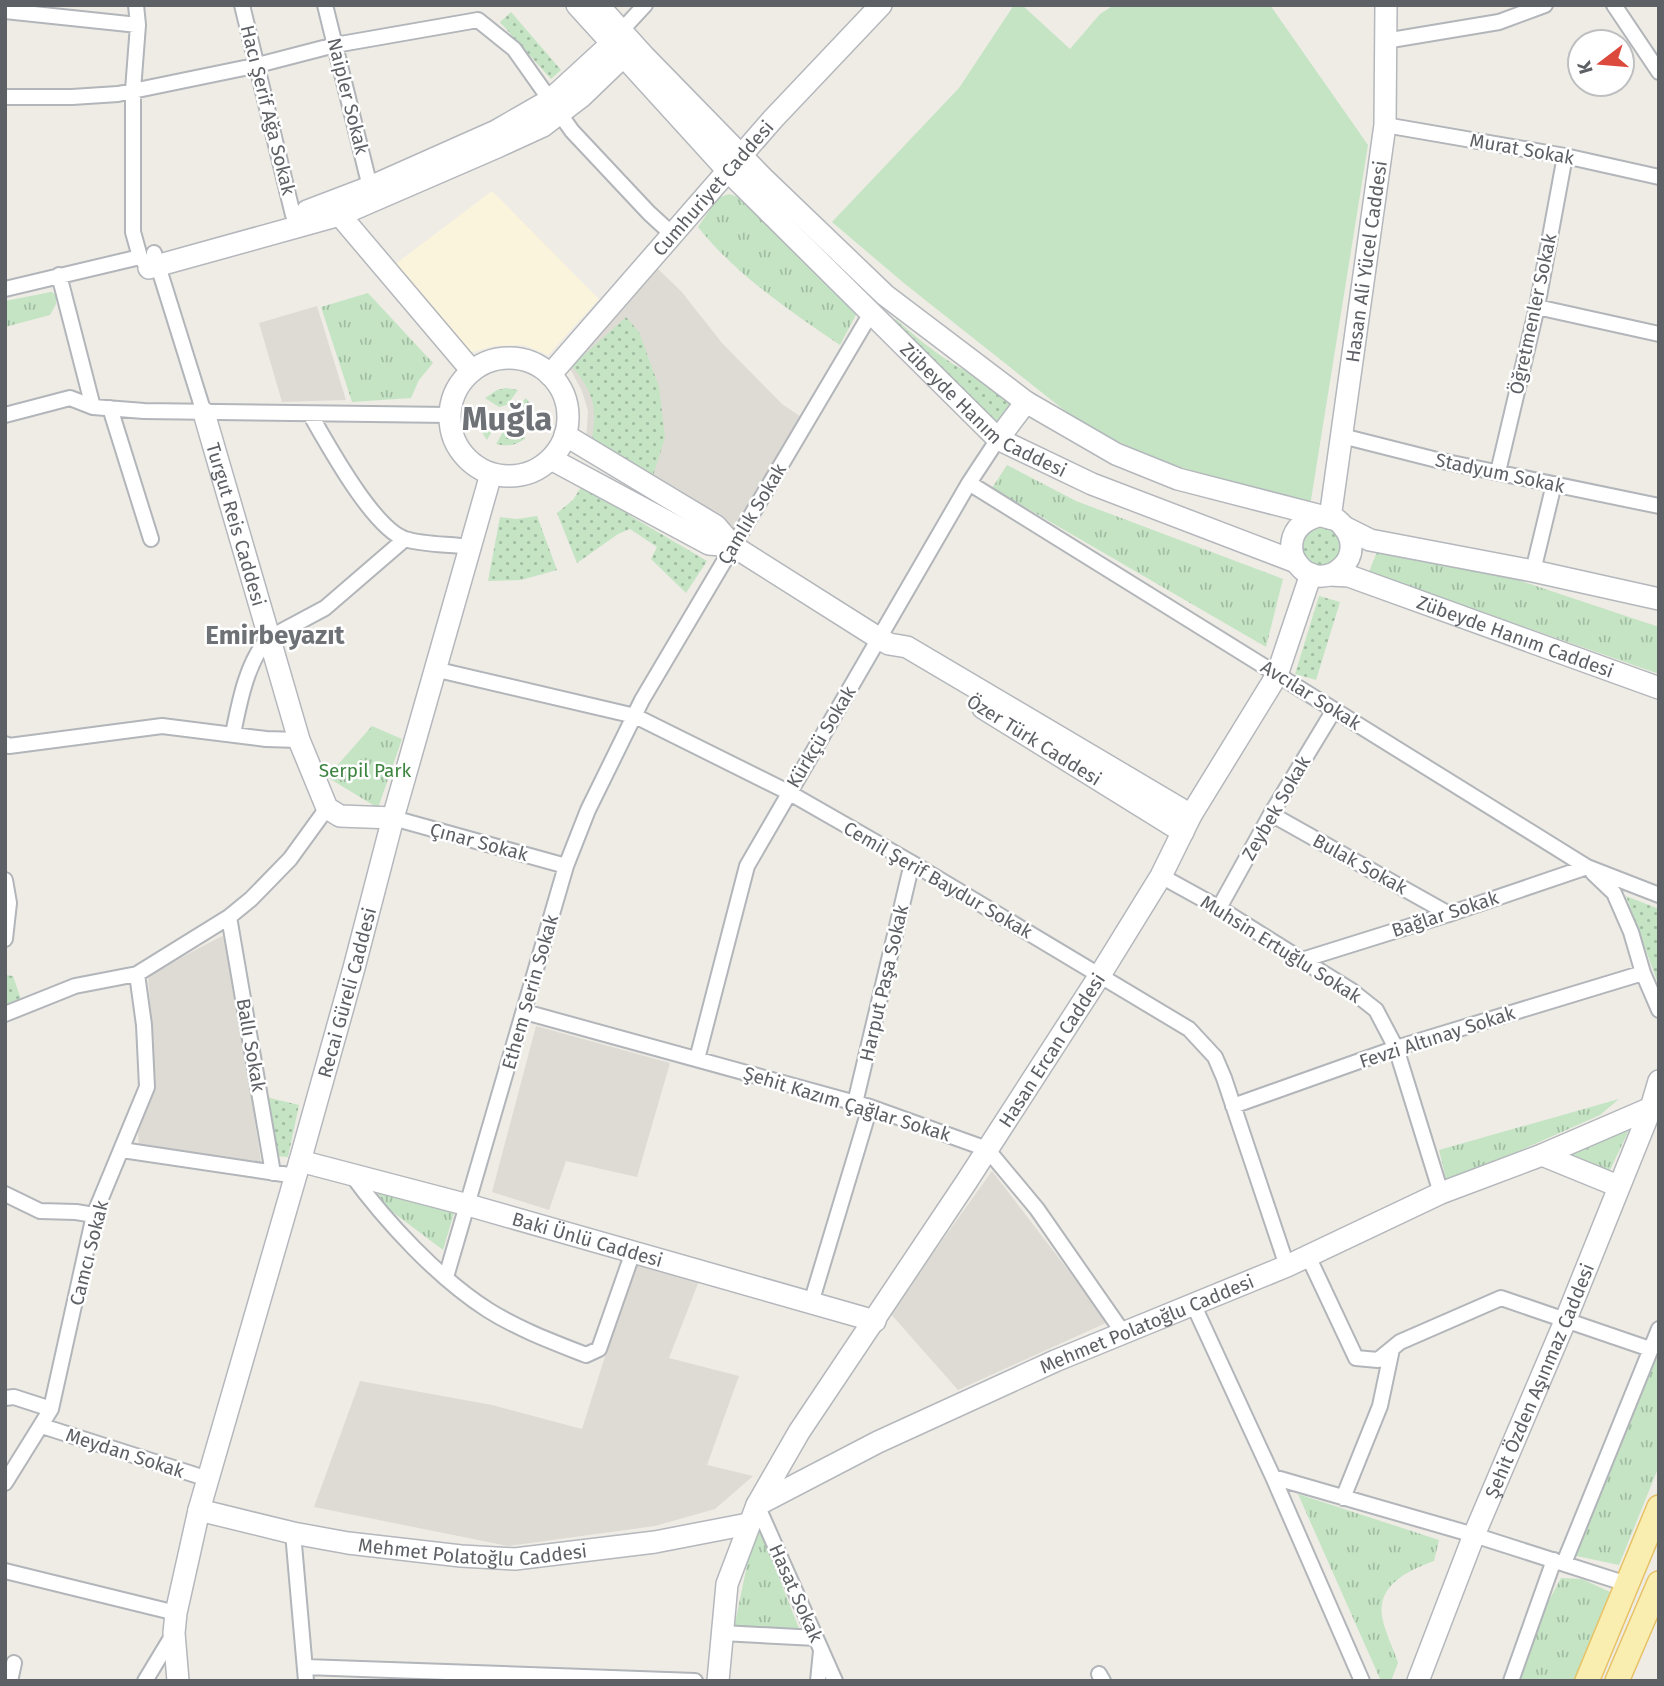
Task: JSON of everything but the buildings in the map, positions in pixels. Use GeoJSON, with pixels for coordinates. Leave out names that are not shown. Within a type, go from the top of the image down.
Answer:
{"type":"FeatureCollection","features":[{"type":"Feature","properties":{"kind":"main road"},"geometry":{"type":"LineString","coordinates":[[1587,1681],[1659,1507]]}},
{"type":"Feature","properties":{"kind":"main road"},"geometry":{"type":"LineString","coordinates":[[1617,1681],[1657,1591],[1627,1584]]}},
{"type":"Feature","properties":{"kind":"street"},"geometry":{"type":"LineString","coordinates":[[136,5],[138,25],[133,90],[133,232],[150,262],[204,413]]}},
{"type":"Feature","properties":{"kind":"street","name":"Hacı Şerif Ağa Sokak"},"geometry":{"type":"LineString","coordinates":[[243,5],[293,215]]}},
{"type":"Feature","properties":{"kind":"street","name":"Naipler Sokak"},"geometry":{"type":"LineString","coordinates":[[325,5],[370,187]]}},
{"type":"Feature","properties":{"kind":"street"},"geometry":{"type":"LineString","coordinates":[[577,5],[622,44],[735,164]]}},
{"type":"Feature","properties":{"kind":"street"},"geometry":{"type":"LineString","coordinates":[[598,5],[622,44]]}},
{"type":"Feature","properties":{"kind":"street"},"geometry":{"type":"LineString","coordinates":[[5,289],[60,275],[150,262],[335,209],[509,142],[542,126],[554,106],[622,44],[645,5]]}},
{"type":"Feature","properties":{"kind":"street","name":"Cumhuriyet Caddesi"},"geometry":{"type":"LineString","coordinates":[[550,375],[735,164],[881,5]]}},
{"type":"Feature","properties":{"kind":"street","name":"Hasan Ali Yücel Caddesi"},"geometry":{"type":"LineString","coordinates":[[1331,520],[1385,125],[1386,5]]}},
{"type":"Feature","properties":{"kind":"street"},"geometry":{"type":"LineString","coordinates":[[1385,41],[1499,22],[1545,5]]}},
{"type":"Feature","properties":{"kind":"street"},"geometry":{"type":"LineString","coordinates":[[1620,7],[1659,72]]}},
{"type":"Feature","properties":{"kind":"street"},"geometry":{"type":"LineString","coordinates":[[5,11],[138,25]]}},
{"type":"Feature","properties":{"kind":"street"},"geometry":{"type":"LineString","coordinates":[[5,97],[118,94],[335,46],[478,20],[514,49],[554,106],[589,149],[649,213],[673,234]]}},
{"type":"Feature","properties":{"kind":"street"},"geometry":{"type":"LineString","coordinates":[[150,262],[293,215],[335,209],[370,187],[554,106]]}},
{"type":"Feature","properties":{"kind":"street","name":"Murat Sokak"},"geometry":{"type":"LineString","coordinates":[[1385,125],[1565,156],[1659,177]]}},
{"type":"Feature","properties":{"kind":"street","name":"Öğretmenler Sokak"},"geometry":{"type":"LineString","coordinates":[[1498,471],[1537,307],[1565,156]]}},
{"type":"Feature","properties":{"kind":"street","name":"Zübeyde Hanım Caddesi"},"geometry":{"type":"LineString","coordinates":[[735,164],[885,295],[1026,402],[1116,454],[1178,479],[1331,520],[1370,540],[1533,571],[1659,599]]}},
{"type":"Feature","properties":{"kind":"street","name":"Zübeyde Hanım Caddesi"},"geometry":{"type":"LineString","coordinates":[[735,164],[871,313],[998,439],[1092,484],[1312,570],[1349,576],[1659,688]]}},
{"type":"Feature","properties":{"kind":"street"},"geometry":{"type":"LineString","coordinates":[[335,209],[472,370]]}},
{"type":"Feature","properties":{"kind":"street"},"geometry":{"type":"LineString","coordinates":[[60,275],[93,407]]}},
{"type":"Feature","properties":{"kind":"street"},"geometry":{"type":"LineString","coordinates":[[871,313],[885,295]]}},
{"type":"Feature","properties":{"kind":"street"},"geometry":{"type":"LineString","coordinates":[[1537,307],[1659,334]]}},
{"type":"Feature","properties":{"kind":"street","name":"Çamlık Sokak"},"geometry":{"type":"LineString","coordinates":[[635,716],[871,313]]}},
{"type":"Feature","properties":{"kind":"street"},"geometry":{"type":"LineString","coordinates":[[512,358],[532,363],[550,375],[558,385],[567,410],[565,435],[551,459],[538,469],[507,477],[477,468],[465,458],[456,445],[449,415],[456,390],[472,370],[491,361],[512,358]]}},
{"type":"Feature","properties":{"kind":"street"},"geometry":{"type":"LineString","coordinates":[[5,415],[70,398],[93,407],[204,413],[449,415]]}},
{"type":"Feature","properties":{"kind":"street"},"geometry":{"type":"LineString","coordinates":[[998,439],[1026,402]]}},
{"type":"Feature","properties":{"kind":"street"},"geometry":{"type":"LineString","coordinates":[[110,408],[151,539]]}},
{"type":"Feature","properties":{"kind":"street","name":"Turgut Reis Caddesi"},"geometry":{"type":"LineString","coordinates":[[204,413],[299,740],[327,808]]}},
{"type":"Feature","properties":{"kind":"street"},"geometry":{"type":"LineString","coordinates":[[310,414],[349,478],[387,530],[405,539],[470,547]]}},
{"type":"Feature","properties":{"kind":"street","name":"Özer Türk Caddesi"},"geometry":{"type":"LineString","coordinates":[[565,435],[716,526],[733,546],[885,641],[902,658],[1187,824]]}},
{"type":"Feature","properties":{"kind":"street","name":"Stadyum Sokak"},"geometry":{"type":"LineString","coordinates":[[1342,436],[1437,460],[1659,506]]}},
{"type":"Feature","properties":{"kind":"street","name":"Kürkçü Sokak"},"geometry":{"type":"LineString","coordinates":[[697,1059],[747,866],[788,792],[885,641],[969,483],[998,439]]}},
{"type":"Feature","properties":{"kind":"street","name":"Özer Türk Caddesi"},"geometry":{"type":"LineString","coordinates":[[551,459],[709,544],[733,546]]}},
{"type":"Feature","properties":{"kind":"street","name":"Recai Güreli Caddesi"},"geometry":{"type":"LineString","coordinates":[[178,1681],[175,1623],[199,1510],[298,1168],[393,818],[491,474]]}},
{"type":"Feature","properties":{"kind":"street","name":"Avcılar Sokak"},"geometry":{"type":"LineString","coordinates":[[969,483],[1587,867],[1659,895]]}},
{"type":"Feature","properties":{"kind":"street"},"geometry":{"type":"LineString","coordinates":[[1533,571],[1554,484]]}},
{"type":"Feature","properties":{"kind":"street"},"geometry":{"type":"LineString","coordinates":[[1308,519],[1331,520],[1350,535],[1350,555],[1339,571],[1312,570],[1292,543],[1295,533],[1308,519]]}},
{"type":"Feature","properties":{"kind":"street"},"geometry":{"type":"LineString","coordinates":[[233,734],[242,690],[269,638],[325,608],[405,539]]}},
{"type":"Feature","properties":{"kind":"street","name":"Hasan Ercan Caddesi"},"geometry":{"type":"LineString","coordinates":[[718,1681],[727,1584],[752,1514],[799,1432],[987,1149],[1161,876],[1187,824],[1277,675],[1312,570]]}},
{"type":"Feature","properties":{"kind":"street","name":"Cemil Şerif Baydur Sokak"},"geometry":{"type":"LineString","coordinates":[[435,669],[635,716],[788,792],[1189,1029],[1215,1057],[1287,1266]]}},
{"type":"Feature","properties":{"kind":"street","name":"Zeybek Sokak"},"geometry":{"type":"LineString","coordinates":[[1219,908],[1271,814],[1334,710]]}},
{"type":"Feature","properties":{"kind":"street","name":"Ethem Serin Sokak"},"geometry":{"type":"LineString","coordinates":[[446,1277],[566,866],[588,810],[635,716]]}},
{"type":"Feature","properties":{"kind":"street"},"geometry":{"type":"LineString","coordinates":[[5,744],[9,746],[162,726],[266,739],[299,740]]}},
{"type":"Feature","properties":{"kind":"street"},"geometry":{"type":"LineString","coordinates":[[5,1014],[75,986],[137,974],[229,917],[251,899],[290,859],[327,808],[340,816],[393,818]]}},
{"type":"Feature","properties":{"kind":"street","name":"Bulak Sokak"},"geometry":{"type":"LineString","coordinates":[[1271,814],[1449,914]]}},
{"type":"Feature","properties":{"kind":"street","name":"Çınar Sokak"},"geometry":{"type":"LineString","coordinates":[[393,818],[566,866]]}},
{"type":"Feature","properties":{"kind":"street","name":"Harput Paşa Sokak"},"geometry":{"type":"LineString","coordinates":[[811,1303],[862,1105],[912,863]]}},
{"type":"Feature","properties":{"kind":"street"},"geometry":{"type":"LineString","coordinates":[[1587,867],[1614,892],[1659,1010]]}},
{"type":"Feature","properties":{"kind":"street","name":"Bağlar Sokak"},"geometry":{"type":"LineString","coordinates":[[1302,960],[1587,867]]}},
{"type":"Feature","properties":{"kind":"street","name":"Muhsin Ertuğlu Sokak"},"geometry":{"type":"LineString","coordinates":[[1161,876],[1219,908],[1352,991],[1376,1010],[1396,1048],[1441,1193]]}},
{"type":"Feature","properties":{"kind":"street"},"geometry":{"type":"LineString","coordinates":[[5,880],[9,902],[5,939]]}},
{"type":"Feature","properties":{"kind":"street","name":"Ballı Sokak"},"geometry":{"type":"LineString","coordinates":[[229,917],[273,1173]]}},
{"type":"Feature","properties":{"kind":"street","name":"Fevzi Altınay Sokak"},"geometry":{"type":"LineString","coordinates":[[1233,1106],[1396,1048],[1643,973]]}},
{"type":"Feature","properties":{"kind":"street","name":"Camcı Sokak"},"geometry":{"type":"LineString","coordinates":[[5,1483],[51,1409],[94,1214],[147,1087],[144,1024],[137,974]]}},
{"type":"Feature","properties":{"kind":"street","name":"Şehit Kazım Çağlar Sokak"},"geometry":{"type":"LineString","coordinates":[[525,1012],[862,1105],[987,1149]]}},
{"type":"Feature","properties":{"kind":"street","name":"Şehit Özden Aşınmaz Caddesi"},"geometry":{"type":"LineString","coordinates":[[1418,1681],[1474,1535],[1566,1319],[1659,1082]]}},
{"type":"Feature","properties":{"kind":"street","name":"Mehmet Polatoğlu Caddesi"},"geometry":{"type":"LineString","coordinates":[[199,1510],[293,1533],[348,1543],[461,1556],[515,1559],[655,1542],[752,1514],[878,1441],[1055,1361],[1287,1266],[1441,1193],[1542,1155],[1651,1108]]}},
{"type":"Feature","properties":{"kind":"street"},"geometry":{"type":"LineString","coordinates":[[987,1149],[1037,1209],[1124,1334]]}},
{"type":"Feature","properties":{"kind":"street"},"geometry":{"type":"LineString","coordinates":[[122,1150],[273,1173],[298,1168]]}},
{"type":"Feature","properties":{"kind":"street"},"geometry":{"type":"LineString","coordinates":[[1542,1155],[1618,1186]]}},
{"type":"Feature","properties":{"kind":"street","name":"Baki Ünlü Caddesi"},"geometry":{"type":"LineString","coordinates":[[298,1168],[351,1174],[468,1205],[875,1321]]}},
{"type":"Feature","properties":{"kind":"street"},"geometry":{"type":"LineString","coordinates":[[351,1174],[374,1206],[414,1248],[488,1310],[586,1355],[599,1349],[632,1252]]}},
{"type":"Feature","properties":{"kind":"street"},"geometry":{"type":"LineString","coordinates":[[5,1194],[40,1211],[94,1214]]}},
{"type":"Feature","properties":{"kind":"street"},"geometry":{"type":"LineString","coordinates":[[1308,1256],[1356,1358],[1378,1360],[1401,1342],[1501,1298],[1650,1349]]}},
{"type":"Feature","properties":{"kind":"street"},"geometry":{"type":"LineString","coordinates":[[1194,1306],[1273,1477],[1362,1681]]}},
{"type":"Feature","properties":{"kind":"street"},"geometry":{"type":"LineString","coordinates":[[1511,1681],[1659,1329]]}},
{"type":"Feature","properties":{"kind":"street"},"geometry":{"type":"LineString","coordinates":[[1343,1498],[1380,1406],[1392,1349]]}},
{"type":"Feature","properties":{"kind":"street"},"geometry":{"type":"LineString","coordinates":[[5,1398],[14,1397],[51,1409]]}},
{"type":"Feature","properties":{"kind":"street","name":"Meydan Sokak"},"geometry":{"type":"LineString","coordinates":[[42,1426],[208,1479]]}},
{"type":"Feature","properties":{"kind":"street"},"geometry":{"type":"LineString","coordinates":[[1273,1477],[1474,1535],[1627,1584]]}},
{"type":"Feature","properties":{"kind":"street","name":"Hasat Sokak"},"geometry":{"type":"LineString","coordinates":[[752,1514],[819,1644],[835,1681]]}},
{"type":"Feature","properties":{"kind":"street"},"geometry":{"type":"LineString","coordinates":[[293,1533],[306,1674],[695,1681]]}},
{"type":"Feature","properties":{"kind":"street"},"geometry":{"type":"LineString","coordinates":[[5,1572],[175,1623],[145,1681]]}},
{"type":"Feature","properties":{"kind":"street"},"geometry":{"type":"LineString","coordinates":[[722,1633],[819,1644],[818,1681]]}},
{"type":"Feature","properties":{"kind":"street"},"geometry":{"type":"LineString","coordinates":[[10,1681],[15,1663]]}},
{"type":"Feature","properties":{"kind":"shaded area"},"geometry":{"type":"Polygon","coordinates":[[[492,191],[599,299],[548,355],[524,345],[494,346],[469,353],[394,265],[492,191]]]}},
{"type":"Feature","properties":{"kind":"shaded area"},"geometry":{"type":"Polygon","coordinates":[[[658,269],[681,291],[722,343],[782,404],[801,417],[733,528],[586,440],[588,411],[582,391],[569,367],[658,269]]]}},
{"type":"Feature","properties":{"kind":"shaded area"},"geometry":{"type":"Polygon","coordinates":[[[317,306],[346,400],[282,402],[259,323],[317,306]]]}},
{"type":"Feature","properties":{"kind":"shaded area"},"geometry":{"type":"Polygon","coordinates":[[[222,936],[228,941],[261,1162],[139,1146],[138,1131],[156,1088],[148,975],[222,936]]]}},
{"type":"Feature","properties":{"kind":"shaded area"},"geometry":{"type":"Polygon","coordinates":[[[536,1026],[670,1063],[637,1177],[566,1161],[549,1210],[492,1192],[536,1026]]]}},
{"type":"Feature","properties":{"kind":"shaded area"},"geometry":{"type":"Polygon","coordinates":[[[992,1171],[1108,1322],[958,1390],[890,1313],[992,1171]]]}},
{"type":"Feature","properties":{"kind":"shaded area"},"geometry":{"type":"Polygon","coordinates":[[[635,1262],[699,1281],[669,1358],[739,1376],[707,1465],[753,1476],[715,1509],[655,1526],[508,1546],[314,1507],[360,1381],[492,1405],[582,1429],[635,1262]]]}},
{"type":"Feature","properties":{"kind":"green space"},"geometry":{"type":"Polygon","coordinates":[[[1014,5],[1022,5],[1070,49],[1100,14],[1114,5],[1270,5],[1368,145],[1310,506],[1154,459],[1079,422],[905,284],[832,222],[959,88],[1014,5]]]}},
{"type":"Feature","properties":{"kind":"green space"},"geometry":{"type":"Polygon","coordinates":[[[511,12],[561,70],[551,79],[500,22],[511,12]]]}},
{"type":"Feature","properties":{"kind":"green space"},"geometry":{"type":"Polygon","coordinates":[[[729,194],[744,199],[858,311],[840,345],[783,306],[746,276],[698,227],[718,198],[729,194]]]}},
{"type":"Feature","properties":{"kind":"green space"},"geometry":{"type":"Polygon","coordinates":[[[51,292],[57,295],[50,315],[5,327],[5,301],[51,292]]]}},
{"type":"Feature","properties":{"kind":"green space"},"geometry":{"type":"Polygon","coordinates":[[[368,293],[433,363],[419,380],[411,398],[352,402],[321,307],[368,293]]]}},
{"type":"Feature","properties":{"kind":"green space"},"geometry":{"type":"Polygon","coordinates":[[[626,317],[639,332],[659,387],[665,438],[653,476],[592,440],[592,400],[572,366],[626,317]]]}},
{"type":"Feature","properties":{"kind":"green space"},"geometry":{"type":"Polygon","coordinates":[[[896,319],[953,364],[1006,397],[1012,404],[998,423],[993,424],[893,321],[896,319]]]}},
{"type":"Feature","properties":{"kind":"green space"},"geometry":{"type":"Polygon","coordinates":[[[497,390],[518,390],[507,405],[499,407],[485,398],[497,390]]]}},
{"type":"Feature","properties":{"kind":"green space"},"geometry":{"type":"Polygon","coordinates":[[[526,398],[533,408],[533,427],[522,422],[514,410],[526,398]]]}},
{"type":"Feature","properties":{"kind":"green space"},"geometry":{"type":"Polygon","coordinates":[[[480,407],[494,417],[495,426],[487,440],[479,424],[480,407]]]}},
{"type":"Feature","properties":{"kind":"green space"},"geometry":{"type":"Polygon","coordinates":[[[511,428],[526,438],[512,445],[496,444],[504,430],[511,428]]]}},
{"type":"Feature","properties":{"kind":"green space"},"geometry":{"type":"Polygon","coordinates":[[[1007,465],[1076,501],[1283,579],[1266,647],[992,488],[1007,465]]]}},
{"type":"Feature","properties":{"kind":"green space"},"geometry":{"type":"Polygon","coordinates":[[[583,484],[707,561],[686,593],[651,559],[657,547],[630,529],[618,534],[577,563],[557,513],[573,500],[583,484]]]}},
{"type":"Feature","properties":{"kind":"green space"},"geometry":{"type":"Polygon","coordinates":[[[537,516],[557,570],[521,580],[488,581],[500,517],[517,519],[537,516]]]}},
{"type":"Feature","properties":{"kind":"green space"},"geometry":{"type":"Polygon","coordinates":[[[1322,528],[1335,534],[1341,547],[1335,560],[1322,566],[1309,560],[1303,547],[1309,534],[1322,528]]]}},
{"type":"Feature","properties":{"kind":"green space"},"geometry":{"type":"Polygon","coordinates":[[[1378,549],[1509,577],[1659,627],[1659,674],[1369,572],[1378,549]]]}},
{"type":"Feature","properties":{"kind":"green space"},"geometry":{"type":"Polygon","coordinates":[[[1319,596],[1340,602],[1316,680],[1295,674],[1319,596]]]}},
{"type":"Feature","properties":{"kind":"green space","name":"Serpil Park"},"geometry":{"type":"Polygon","coordinates":[[[372,726],[402,739],[378,808],[327,777],[372,726]]]}},
{"type":"Feature","properties":{"kind":"green space"},"geometry":{"type":"Polygon","coordinates":[[[1626,896],[1659,909],[1659,986],[1626,896]]]}},
{"type":"Feature","properties":{"kind":"green space"},"geometry":{"type":"Polygon","coordinates":[[[5,975],[13,976],[21,999],[5,1005],[5,975]]]}},
{"type":"Feature","properties":{"kind":"green space"},"geometry":{"type":"Polygon","coordinates":[[[266,1097],[299,1105],[288,1157],[275,1156],[266,1097]]]}},
{"type":"Feature","properties":{"kind":"green space"},"geometry":{"type":"Polygon","coordinates":[[[1619,1099],[1600,1115],[1447,1183],[1439,1150],[1619,1099]]]}},
{"type":"Feature","properties":{"kind":"green space"},"geometry":{"type":"Polygon","coordinates":[[[1630,1128],[1609,1172],[1570,1158],[1566,1153],[1630,1128]]]}},
{"type":"Feature","properties":{"kind":"green space"},"geometry":{"type":"Polygon","coordinates":[[[377,1193],[454,1213],[443,1250],[390,1210],[377,1193]]]}},
{"type":"Feature","properties":{"kind":"green space"},"geometry":{"type":"Polygon","coordinates":[[[1659,1353],[1659,1466],[1619,1565],[1572,1555],[1659,1353]]]}},
{"type":"Feature","properties":{"kind":"green space"},"geometry":{"type":"Polygon","coordinates":[[[1298,1494],[1439,1540],[1434,1561],[1397,1580],[1385,1595],[1382,1616],[1398,1663],[1391,1681],[1381,1681],[1298,1494]]]}},
{"type":"Feature","properties":{"kind":"green space"},"geometry":{"type":"Polygon","coordinates":[[[759,1527],[800,1631],[734,1628],[752,1541],[759,1527]]]}},
{"type":"Feature","properties":{"kind":"green space"},"geometry":{"type":"Polygon","coordinates":[[[1561,1578],[1582,1579],[1610,1592],[1574,1681],[1520,1681],[1545,1608],[1561,1578]]]}},
{"type":"Feature","properties":{"kind":"district","name":"Muğla"},"geometry":{"type":"Point","coordinates":[507,419]}},
{"type":"Feature","properties":{"kind":"district","name":"Emirbeyazıt"},"geometry":{"type":"Point","coordinates":[275,635]}}]}
